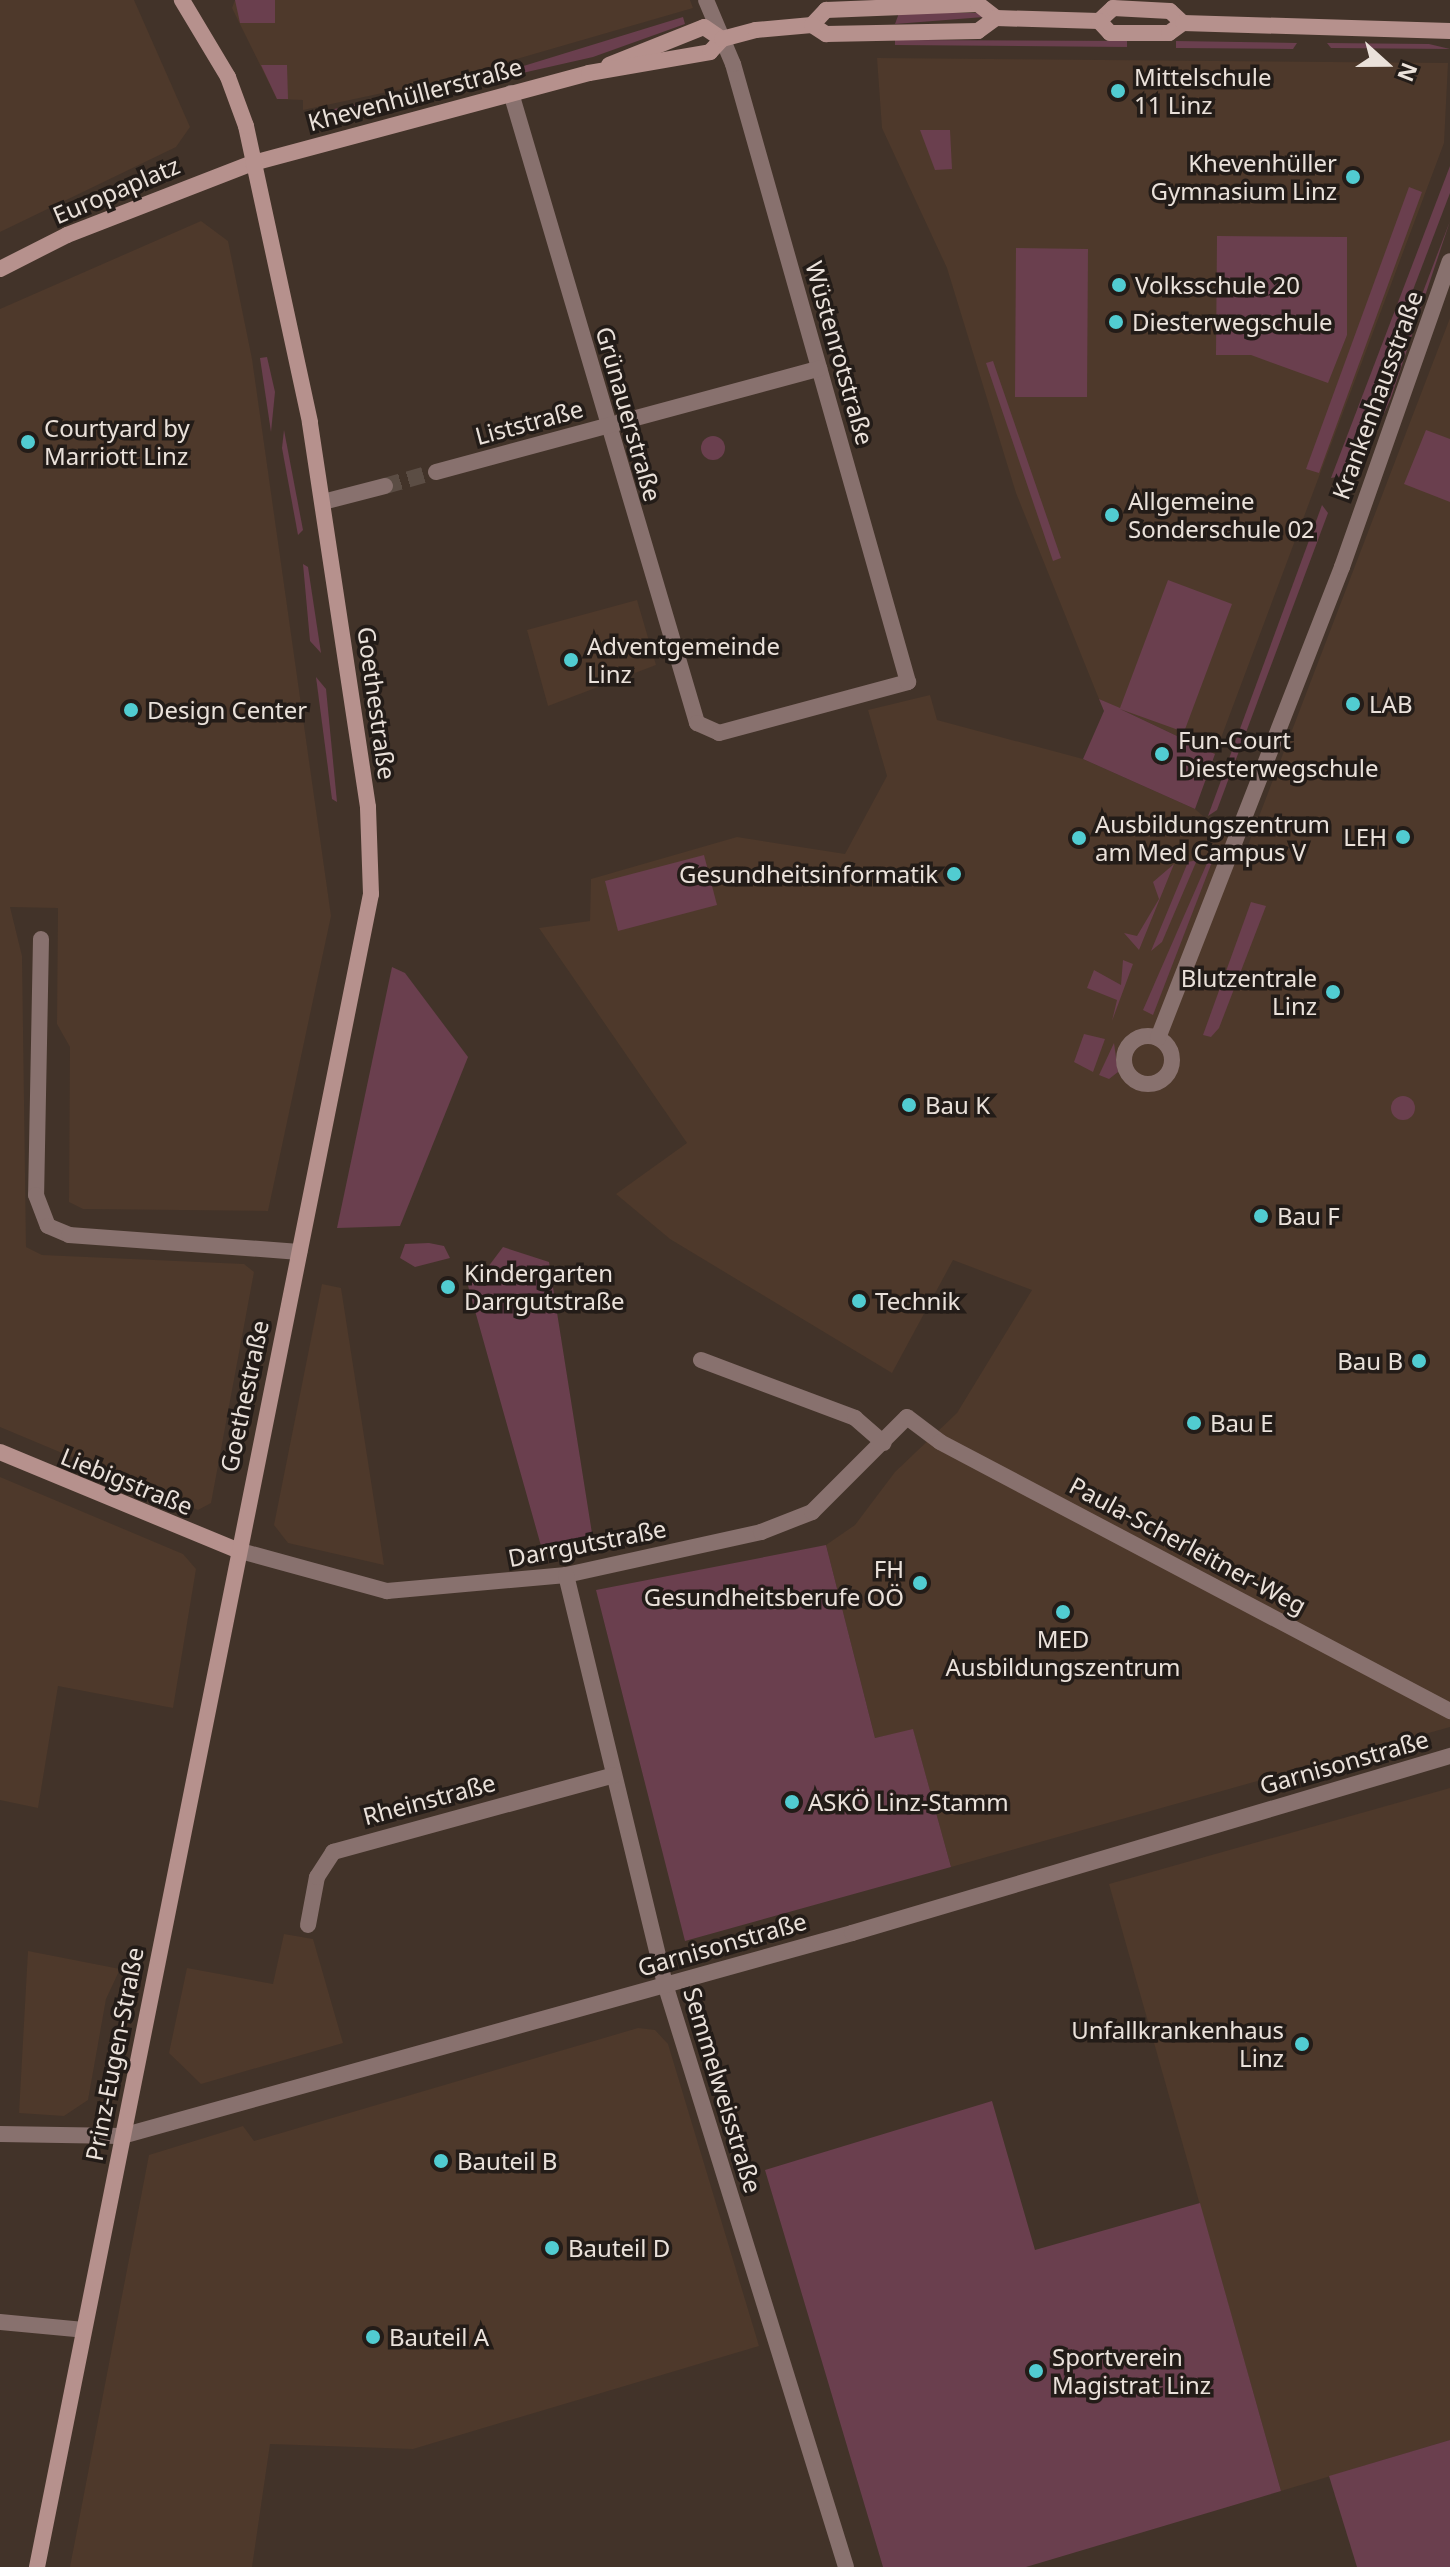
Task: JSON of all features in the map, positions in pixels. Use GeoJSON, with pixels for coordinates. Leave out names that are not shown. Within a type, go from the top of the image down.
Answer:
{"type":"FeatureCollection","features":[{"type":"Feature","properties":{"kind":"main road","name":"Goethestraße"},"geometry":{"type":"LineString","coordinates":[[182,0],[228,77],[253,163],[323,502],[373,848],[363,935],[237,1550]]}},
{"type":"Feature","properties":{"kind":"main road","name":"Khevenhüllerstraße"},"geometry":{"type":"LineString","coordinates":[[253,163],[589,73],[710,52],[722,39],[812,25],[826,10],[871,4],[978,4],[996,18],[1099,21],[1113,8],[1170,11],[1183,23]]}},
{"type":"Feature","properties":{"kind":"main road","name":"Khevenhüllerstraße"},"geometry":{"type":"LineString","coordinates":[[812,25],[826,34],[978,31],[996,18]]}},
{"type":"Feature","properties":{"kind":"main road","name":"Khevenhüllerstraße"},"geometry":{"type":"LineString","coordinates":[[1099,21],[1110,33],[1169,33],[1183,23],[1450,31]]}},
{"type":"Feature","properties":{"kind":"main road","name":"Khevenhüllerstraße"},"geometry":{"type":"LineString","coordinates":[[589,73],[704,27],[722,39]]}},
{"type":"Feature","properties":{"kind":"main road","name":"Europaplatz"},"geometry":{"type":"LineString","coordinates":[[0,269],[104,219],[253,163]]}},
{"type":"Feature","properties":{"kind":"main road","name":"Liebigstraße"},"geometry":{"type":"LineString","coordinates":[[0,1452],[237,1550]]}},
{"type":"Feature","properties":{"kind":"main road","name":"Prinz-Eugen-Straße"},"geometry":{"type":"LineString","coordinates":[[37,2567],[237,1550]]}},
{"type":"Feature","properties":{"kind":"street","name":"Wüstenrotstraße"},"geometry":{"type":"LineString","coordinates":[[706,0],[722,39],[908,682],[719,733]]}},
{"type":"Feature","properties":{"kind":"street","name":"Grünauerstraße"},"geometry":{"type":"LineString","coordinates":[[511,93],[688,707],[697,723],[719,733]]}},
{"type":"Feature","properties":{"kind":"street","name":"Krankenhausstraße"},"geometry":{"type":"LineString","coordinates":[[1158,1038],[1342,567],[1450,261]]}},
{"type":"Feature","properties":{"kind":"street","name":"Liststraße"},"geometry":{"type":"LineString","coordinates":[[430,473],[819,369]]}},
{"type":"Feature","properties":{"kind":"street"},"geometry":{"type":"LineString","coordinates":[[323,502],[385,486]]}},
{"type":"Feature","properties":{"kind":"street"},"geometry":{"type":"LineString","coordinates":[[41,939],[36,1195],[48,1226],[69,1235],[299,1252]]}},
{"type":"Feature","properties":{"kind":"street"},"geometry":{"type":"LineString","coordinates":[[701,1360],[855,1418],[884,1443]]}},
{"type":"Feature","properties":{"kind":"street","name":"Darrgutstraße"},"geometry":{"type":"LineString","coordinates":[[237,1550],[387,1591],[566,1575],[790,1522],[830,1499],[907,1417]]}},
{"type":"Feature","properties":{"kind":"street","name":"Paula-Scherleitner-Weg"},"geometry":{"type":"LineString","coordinates":[[907,1417],[940,1442],[1450,1711]]}},
{"type":"Feature","properties":{"kind":"street","name":"Semmelweisstraße"},"geometry":{"type":"LineString","coordinates":[[566,1575],[665,1984],[846,2567]]}},
{"type":"Feature","properties":{"kind":"street","name":"Garnisonstraße"},"geometry":{"type":"LineString","coordinates":[[0,2134],[122,2136],[665,1984],[1450,1756]]}},
{"type":"Feature","properties":{"kind":"street","name":"Rheinstraße"},"geometry":{"type":"LineString","coordinates":[[308,1925],[317,1877],[333,1852],[614,1775]]}},
{"type":"Feature","properties":{"kind":"street"},"geometry":{"type":"LineString","coordinates":[[0,2322],[84,2330]]}},
{"type":"Feature","properties":{"kind":"shaded area"},"geometry":{"type":"Polygon","coordinates":[[[0,0],[134,0],[190,127],[176,147],[0,232],[0,0]]]}},
{"type":"Feature","properties":{"kind":"shaded area"},"geometry":{"type":"Polygon","coordinates":[[[235,0],[690,0],[693,8],[448,79],[303,110],[303,100],[277,99],[232,8],[235,0]]]}},
{"type":"Feature","properties":{"kind":"shaded area"},"geometry":{"type":"Polygon","coordinates":[[[235,0],[275,0],[275,23],[240,23],[235,0]]]}},
{"type":"Feature","properties":{"kind":"shaded area"},"geometry":{"type":"Polygon","coordinates":[[[899,13],[983,13],[984,17],[895,24],[899,13]]]}},
{"type":"Feature","properties":{"kind":"shaded area"},"geometry":{"type":"Polygon","coordinates":[[[683,17],[685,24],[593,57],[311,121],[310,114],[484,78],[683,17]]]}},
{"type":"Feature","properties":{"kind":"shaded area"},"geometry":{"type":"Polygon","coordinates":[[[895,40],[1127,41],[1127,47],[895,45],[895,40]]]}},
{"type":"Feature","properties":{"kind":"shaded area"},"geometry":{"type":"Polygon","coordinates":[[[1176,41],[1297,43],[1293,49],[1176,48],[1176,41]]]}},
{"type":"Feature","properties":{"kind":"shaded area"},"geometry":{"type":"Polygon","coordinates":[[[1327,43],[1429,44],[1450,49],[1331,48],[1327,43]]]}},
{"type":"Feature","properties":{"kind":"shaded area"},"geometry":{"type":"Polygon","coordinates":[[[877,58],[1448,63],[1444,143],[1215,754],[1099,699],[1016,493],[947,268],[882,128],[877,58]]]}},
{"type":"Feature","properties":{"kind":"shaded area"},"geometry":{"type":"Polygon","coordinates":[[[261,65],[287,65],[288,99],[277,99],[261,65]]]}},
{"type":"Feature","properties":{"kind":"shaded area"},"geometry":{"type":"Polygon","coordinates":[[[920,130],[950,130],[952,169],[935,170],[920,130]]]}},
{"type":"Feature","properties":{"kind":"shaded area"},"geometry":{"type":"Polygon","coordinates":[[[1450,166],[1450,193],[1342,476],[1331,478],[1450,166]]]}},
{"type":"Feature","properties":{"kind":"shaded area"},"geometry":{"type":"Polygon","coordinates":[[[1409,187],[1422,192],[1319,473],[1306,469],[1409,187]]]}},
{"type":"Feature","properties":{"kind":"shaded area"},"geometry":{"type":"Polygon","coordinates":[[[201,221],[228,241],[252,359],[331,916],[268,1211],[83,1209],[69,1202],[70,1047],[57,1024],[58,908],[10,907],[22,956],[26,1247],[42,1255],[244,1264],[254,1272],[211,1503],[198,1510],[0,1427],[0,309],[201,221]]]}},
{"type":"Feature","properties":{"kind":"shaded area"},"geometry":{"type":"Polygon","coordinates":[[[1450,221],[1391,398],[1353,482],[1352,478],[1450,221]]]}},
{"type":"Feature","properties":{"kind":"shaded area"},"geometry":{"type":"Polygon","coordinates":[[[1217,236],[1347,237],[1347,335],[1328,383],[1251,355],[1216,355],[1217,236]]]}},
{"type":"Feature","properties":{"kind":"shaded area"},"geometry":{"type":"Polygon","coordinates":[[[1016,248],[1088,249],[1087,397],[1015,397],[1016,248]]]}},
{"type":"Feature","properties":{"kind":"shaded area"},"geometry":{"type":"Polygon","coordinates":[[[1450,318],[1450,1727],[951,1867],[913,1730],[875,1738],[826,1545],[855,1525],[895,1472],[957,1413],[1032,1290],[953,1260],[892,1373],[670,1239],[616,1194],[687,1143],[539,928],[590,921],[591,879],[737,837],[845,854],[887,776],[868,710],[930,695],[937,720],[1083,759],[1195,809],[1245,853],[1450,318]]]}},
{"type":"Feature","properties":{"kind":"shaded area"},"geometry":{"type":"Polygon","coordinates":[[[267,357],[275,392],[271,432],[260,358],[267,357]]]}},
{"type":"Feature","properties":{"kind":"shaded area"},"geometry":{"type":"Polygon","coordinates":[[[993,361],[1061,558],[1053,561],[986,363],[993,361]]]}},
{"type":"Feature","properties":{"kind":"shaded area"},"geometry":{"type":"Polygon","coordinates":[[[284,430],[303,530],[298,535],[282,448],[284,430]]]}},
{"type":"Feature","properties":{"kind":"shaded area"},"geometry":{"type":"Polygon","coordinates":[[[1426,430],[1450,439],[1450,502],[1404,484],[1426,430]]]}},
{"type":"Feature","properties":{"kind":"shaded area"},"geometry":{"type":"Polygon","coordinates":[[[713,436],[722,439],[725,448],[722,457],[713,460],[704,457],[701,448],[704,439],[713,436]]]}},
{"type":"Feature","properties":{"kind":"shaded area"},"geometry":{"type":"Polygon","coordinates":[[[1322,505],[1328,513],[1217,810],[1208,816],[1322,505]]]}},
{"type":"Feature","properties":{"kind":"shaded area"},"geometry":{"type":"Polygon","coordinates":[[[303,564],[308,567],[321,653],[310,641],[303,564]]]}},
{"type":"Feature","properties":{"kind":"shaded area"},"geometry":{"type":"Polygon","coordinates":[[[1168,580],[1232,604],[1184,732],[1120,709],[1215,754],[1195,809],[1083,759],[1104,711],[1099,699],[1120,708],[1168,580]]]}},
{"type":"Feature","properties":{"kind":"shaded area"},"geometry":{"type":"Polygon","coordinates":[[[637,600],[656,665],[548,706],[527,630],[637,600]]]}},
{"type":"Feature","properties":{"kind":"shaded area"},"geometry":{"type":"Polygon","coordinates":[[[316,677],[326,689],[337,802],[332,799],[316,677]]]}},
{"type":"Feature","properties":{"kind":"shaded area"},"geometry":{"type":"Polygon","coordinates":[[[704,855],[717,905],[618,931],[605,881],[704,855]]]}},
{"type":"Feature","properties":{"kind":"shaded area"},"geometry":{"type":"Polygon","coordinates":[[[1197,860],[1162,942],[1151,951],[1188,862],[1197,860]]]}},
{"type":"Feature","properties":{"kind":"shaded area"},"geometry":{"type":"Polygon","coordinates":[[[1208,861],[1212,862],[1153,1015],[1143,1010],[1208,861]]]}},
{"type":"Feature","properties":{"kind":"shaded area"},"geometry":{"type":"Polygon","coordinates":[[[1174,864],[1139,950],[1124,933],[1137,936],[1159,899],[1153,882],[1174,864]]]}},
{"type":"Feature","properties":{"kind":"shaded area"},"geometry":{"type":"Polygon","coordinates":[[[1251,902],[1266,906],[1219,1028],[1211,1037],[1203,1035],[1251,902]]]}},
{"type":"Feature","properties":{"kind":"shaded area"},"geometry":{"type":"Polygon","coordinates":[[[1123,960],[1133,964],[1112,1021],[1117,1000],[1087,988],[1094,970],[1121,985],[1123,960]]]}},
{"type":"Feature","properties":{"kind":"shaded area"},"geometry":{"type":"Polygon","coordinates":[[[392,967],[405,973],[468,1057],[400,1226],[337,1228],[392,967]]]}},
{"type":"Feature","properties":{"kind":"shaded area"},"geometry":{"type":"Polygon","coordinates":[[[1084,1034],[1105,1039],[1093,1072],[1074,1062],[1084,1034]]]}},
{"type":"Feature","properties":{"kind":"shaded area"},"geometry":{"type":"Polygon","coordinates":[[[1114,1043],[1118,1072],[1109,1079],[1099,1075],[1114,1043]]]}},
{"type":"Feature","properties":{"kind":"shaded area"},"geometry":{"type":"Polygon","coordinates":[[[1403,1096],[1414,1103],[1415,1108],[1408,1119],[1403,1120],[1392,1113],[1391,1108],[1398,1097],[1403,1096]]]}},
{"type":"Feature","properties":{"kind":"shaded area"},"geometry":{"type":"Polygon","coordinates":[[[405,1244],[444,1246],[450,1258],[415,1267],[400,1258],[405,1244]]]}},
{"type":"Feature","properties":{"kind":"shaded area"},"geometry":{"type":"Polygon","coordinates":[[[503,1247],[549,1262],[594,1546],[543,1553],[465,1275],[482,1275],[503,1247]]]}},
{"type":"Feature","properties":{"kind":"shaded area"},"geometry":{"type":"Polygon","coordinates":[[[322,1284],[341,1288],[384,1565],[288,1543],[274,1525],[322,1284]]]}},
{"type":"Feature","properties":{"kind":"shaded area"},"geometry":{"type":"Polygon","coordinates":[[[0,1477],[183,1554],[196,1569],[173,1708],[58,1686],[38,1808],[0,1800],[0,1477]]]}},
{"type":"Feature","properties":{"kind":"shaded area","name":"ASKÖ Linz-Stamm"},"geometry":{"type":"Polygon","coordinates":[[[826,1545],[875,1738],[913,1729],[951,1867],[685,1941],[596,1590],[826,1545]]]}},
{"type":"Feature","properties":{"kind":"shaded area","name":"Unfallkrankenhaus Linz"},"geometry":{"type":"Polygon","coordinates":[[[1450,1788],[1450,2440],[1281,2491],[1109,1884],[1450,1788]]]}},
{"type":"Feature","properties":{"kind":"shaded area"},"geometry":{"type":"Polygon","coordinates":[[[284,1934],[313,1939],[343,2043],[201,2084],[169,2053],[187,1968],[273,1984],[284,1934]]]}},
{"type":"Feature","properties":{"kind":"shaded area"},"geometry":{"type":"Polygon","coordinates":[[[28,1951],[120,1969],[106,1999],[88,2100],[64,2116],[19,2113],[28,1951]]]}},
{"type":"Feature","properties":{"kind":"shaded area"},"geometry":{"type":"Polygon","coordinates":[[[638,2028],[655,2030],[668,2044],[759,2346],[413,2449],[270,2444],[252,2567],[70,2567],[149,2155],[243,2126],[254,2141],[638,2028]]]}},
{"type":"Feature","properties":{"kind":"shaded area","name":"Sportverein Magistrat Linz"},"geometry":{"type":"Polygon","coordinates":[[[992,2101],[1035,2250],[1200,2203],[1281,2491],[1026,2567],[883,2567],[765,2170],[992,2101]]]}},
{"type":"Feature","properties":{"kind":"shaded area"},"geometry":{"type":"Polygon","coordinates":[[[1450,2440],[1450,2567],[1357,2567],[1329,2476],[1450,2440]]]}},
{"type":"Feature","properties":{"kind":"tunnel"},"geometry":{"type":"LineString","coordinates":[[385,486],[423,475]]}},
{"type":"Feature","properties":{"kind":"place","name":"Mittelschule 11 Linz"},"geometry":{"type":"Point","coordinates":[1118,91]}},
{"type":"Feature","properties":{"kind":"place","name":"Khevenhüller Gymnasium Linz"},"geometry":{"type":"Point","coordinates":[1353,177]}},
{"type":"Feature","properties":{"kind":"place","name":"Volksschule 20"},"geometry":{"type":"Point","coordinates":[1119,285]}},
{"type":"Feature","properties":{"kind":"place","name":"Diesterwegschule"},"geometry":{"type":"Point","coordinates":[1116,322]}},
{"type":"Feature","properties":{"kind":"place","name":"Courtyard by Marriott Linz"},"geometry":{"type":"Point","coordinates":[28,442]}},
{"type":"Feature","properties":{"kind":"place","name":"Allgemeine Sonderschule 02"},"geometry":{"type":"Point","coordinates":[1112,515]}},
{"type":"Feature","properties":{"kind":"place","name":"Adventgemeinde Linz"},"geometry":{"type":"Point","coordinates":[571,660]}},
{"type":"Feature","properties":{"kind":"place","name":"LAB"},"geometry":{"type":"Point","coordinates":[1353,704]}},
{"type":"Feature","properties":{"kind":"place","name":"Design Center"},"geometry":{"type":"Point","coordinates":[131,710]}},
{"type":"Feature","properties":{"kind":"place","name":"Fun-Court Diesterwegschule"},"geometry":{"type":"Point","coordinates":[1162,754]}},
{"type":"Feature","properties":{"kind":"place","name":"LEH"},"geometry":{"type":"Point","coordinates":[1403,837]}},
{"type":"Feature","properties":{"kind":"place","name":"Ausbildungszentrum am Med Campus V"},"geometry":{"type":"Point","coordinates":[1079,838]}},
{"type":"Feature","properties":{"kind":"place","name":"Gesundheitsinformatik"},"geometry":{"type":"Point","coordinates":[954,874]}},
{"type":"Feature","properties":{"kind":"place","name":"Blutzentrale Linz"},"geometry":{"type":"Point","coordinates":[1333,992]}},
{"type":"Feature","properties":{"kind":"place","name":"Bau K"},"geometry":{"type":"Point","coordinates":[909,1105]}},
{"type":"Feature","properties":{"kind":"place","name":"Bau F"},"geometry":{"type":"Point","coordinates":[1261,1216]}},
{"type":"Feature","properties":{"kind":"place","name":"Kindergarten Darrgutstraße"},"geometry":{"type":"Point","coordinates":[448,1287]}},
{"type":"Feature","properties":{"kind":"place","name":"Technik"},"geometry":{"type":"Point","coordinates":[859,1301]}},
{"type":"Feature","properties":{"kind":"place","name":"Bau B"},"geometry":{"type":"Point","coordinates":[1419,1361]}},
{"type":"Feature","properties":{"kind":"place","name":"Bau E"},"geometry":{"type":"Point","coordinates":[1194,1423]}},
{"type":"Feature","properties":{"kind":"place","name":"FH Gesundheitsberufe OÖ"},"geometry":{"type":"Point","coordinates":[920,1583]}},
{"type":"Feature","properties":{"kind":"place","name":"MED Ausbildungszentrum"},"geometry":{"type":"Point","coordinates":[1063,1612]}},
{"type":"Feature","properties":{"kind":"place","name":"ASKÖ Linz-Stamm"},"geometry":{"type":"Point","coordinates":[792,1802]}},
{"type":"Feature","properties":{"kind":"place","name":"Unfallkrankenhaus Linz"},"geometry":{"type":"Point","coordinates":[1302,2044]}},
{"type":"Feature","properties":{"kind":"place","name":"Bauteil B"},"geometry":{"type":"Point","coordinates":[441,2161]}},
{"type":"Feature","properties":{"kind":"place","name":"Bauteil D"},"geometry":{"type":"Point","coordinates":[552,2248]}},
{"type":"Feature","properties":{"kind":"place","name":"Bauteil A"},"geometry":{"type":"Point","coordinates":[373,2337]}},
{"type":"Feature","properties":{"kind":"place","name":"Sportverein Magistrat Linz"},"geometry":{"type":"Point","coordinates":[1036,2371]}}]}
